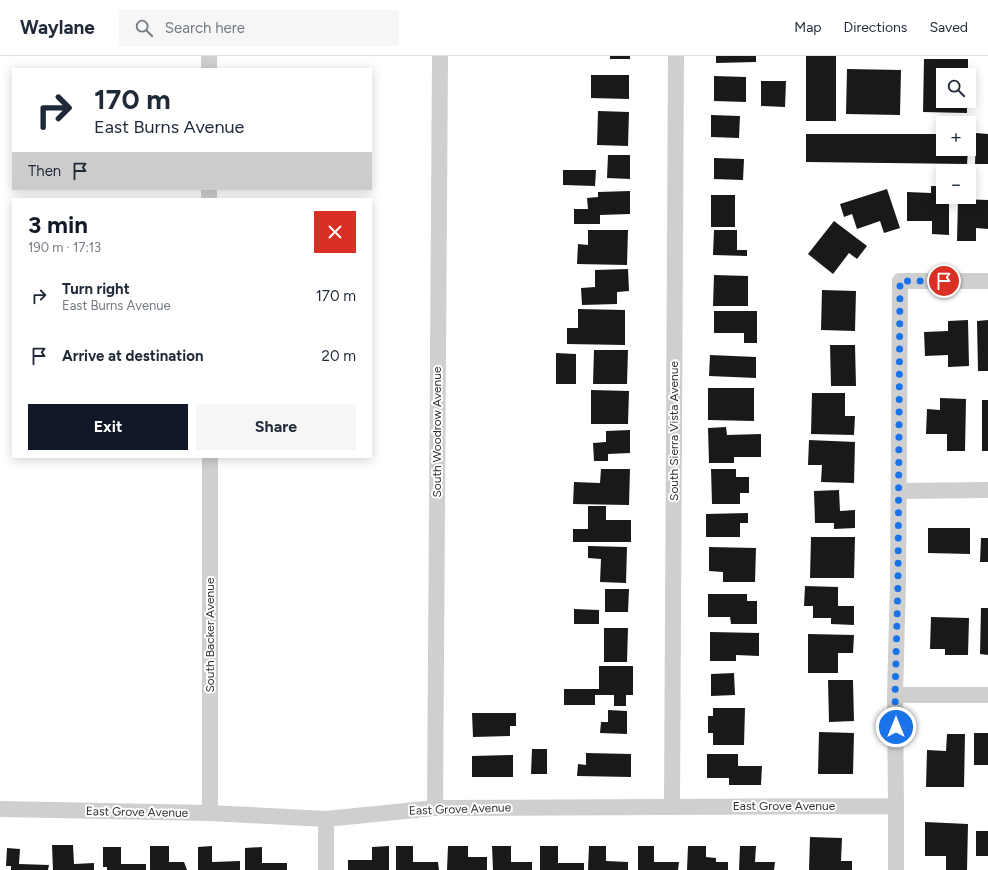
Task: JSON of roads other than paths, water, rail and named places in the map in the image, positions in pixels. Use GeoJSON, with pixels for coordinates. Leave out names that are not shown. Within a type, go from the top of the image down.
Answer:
{"type":"FeatureCollection","features":[{"type":"Feature","properties":{"kind":"street"},"geometry":{"type":"LineString","coordinates":[[209,56],[209,68]]}},
{"type":"Feature","properties":{"kind":"street","name":"South Woodrow Avenue"},"geometry":{"type":"LineString","coordinates":[[435,808],[440,56]]}},
{"type":"Feature","properties":{"kind":"street","name":"South Sierra Vista Avenue"},"geometry":{"type":"LineString","coordinates":[[672,807],[676,56]]}},
{"type":"Feature","properties":{"kind":"street"},"geometry":{"type":"LineString","coordinates":[[896,870],[895,696],[898,582],[900,281],[988,281]]}},
{"type":"Feature","properties":{"kind":"street","name":"South Backer Avenue"},"geometry":{"type":"LineString","coordinates":[[210,458],[210,813]]}},
{"type":"Feature","properties":{"kind":"street"},"geometry":{"type":"LineString","coordinates":[[899,490],[988,490]]}},
{"type":"Feature","properties":{"kind":"street"},"geometry":{"type":"LineString","coordinates":[[895,696],[988,695]]}},
{"type":"Feature","properties":{"kind":"street","name":"East Grove Avenue"},"geometry":{"type":"LineString","coordinates":[[0,809],[210,813],[326,819],[435,808],[896,806]]}},
{"type":"Feature","properties":{"kind":"street"},"geometry":{"type":"LineString","coordinates":[[326,819],[326,870]]}}]}
